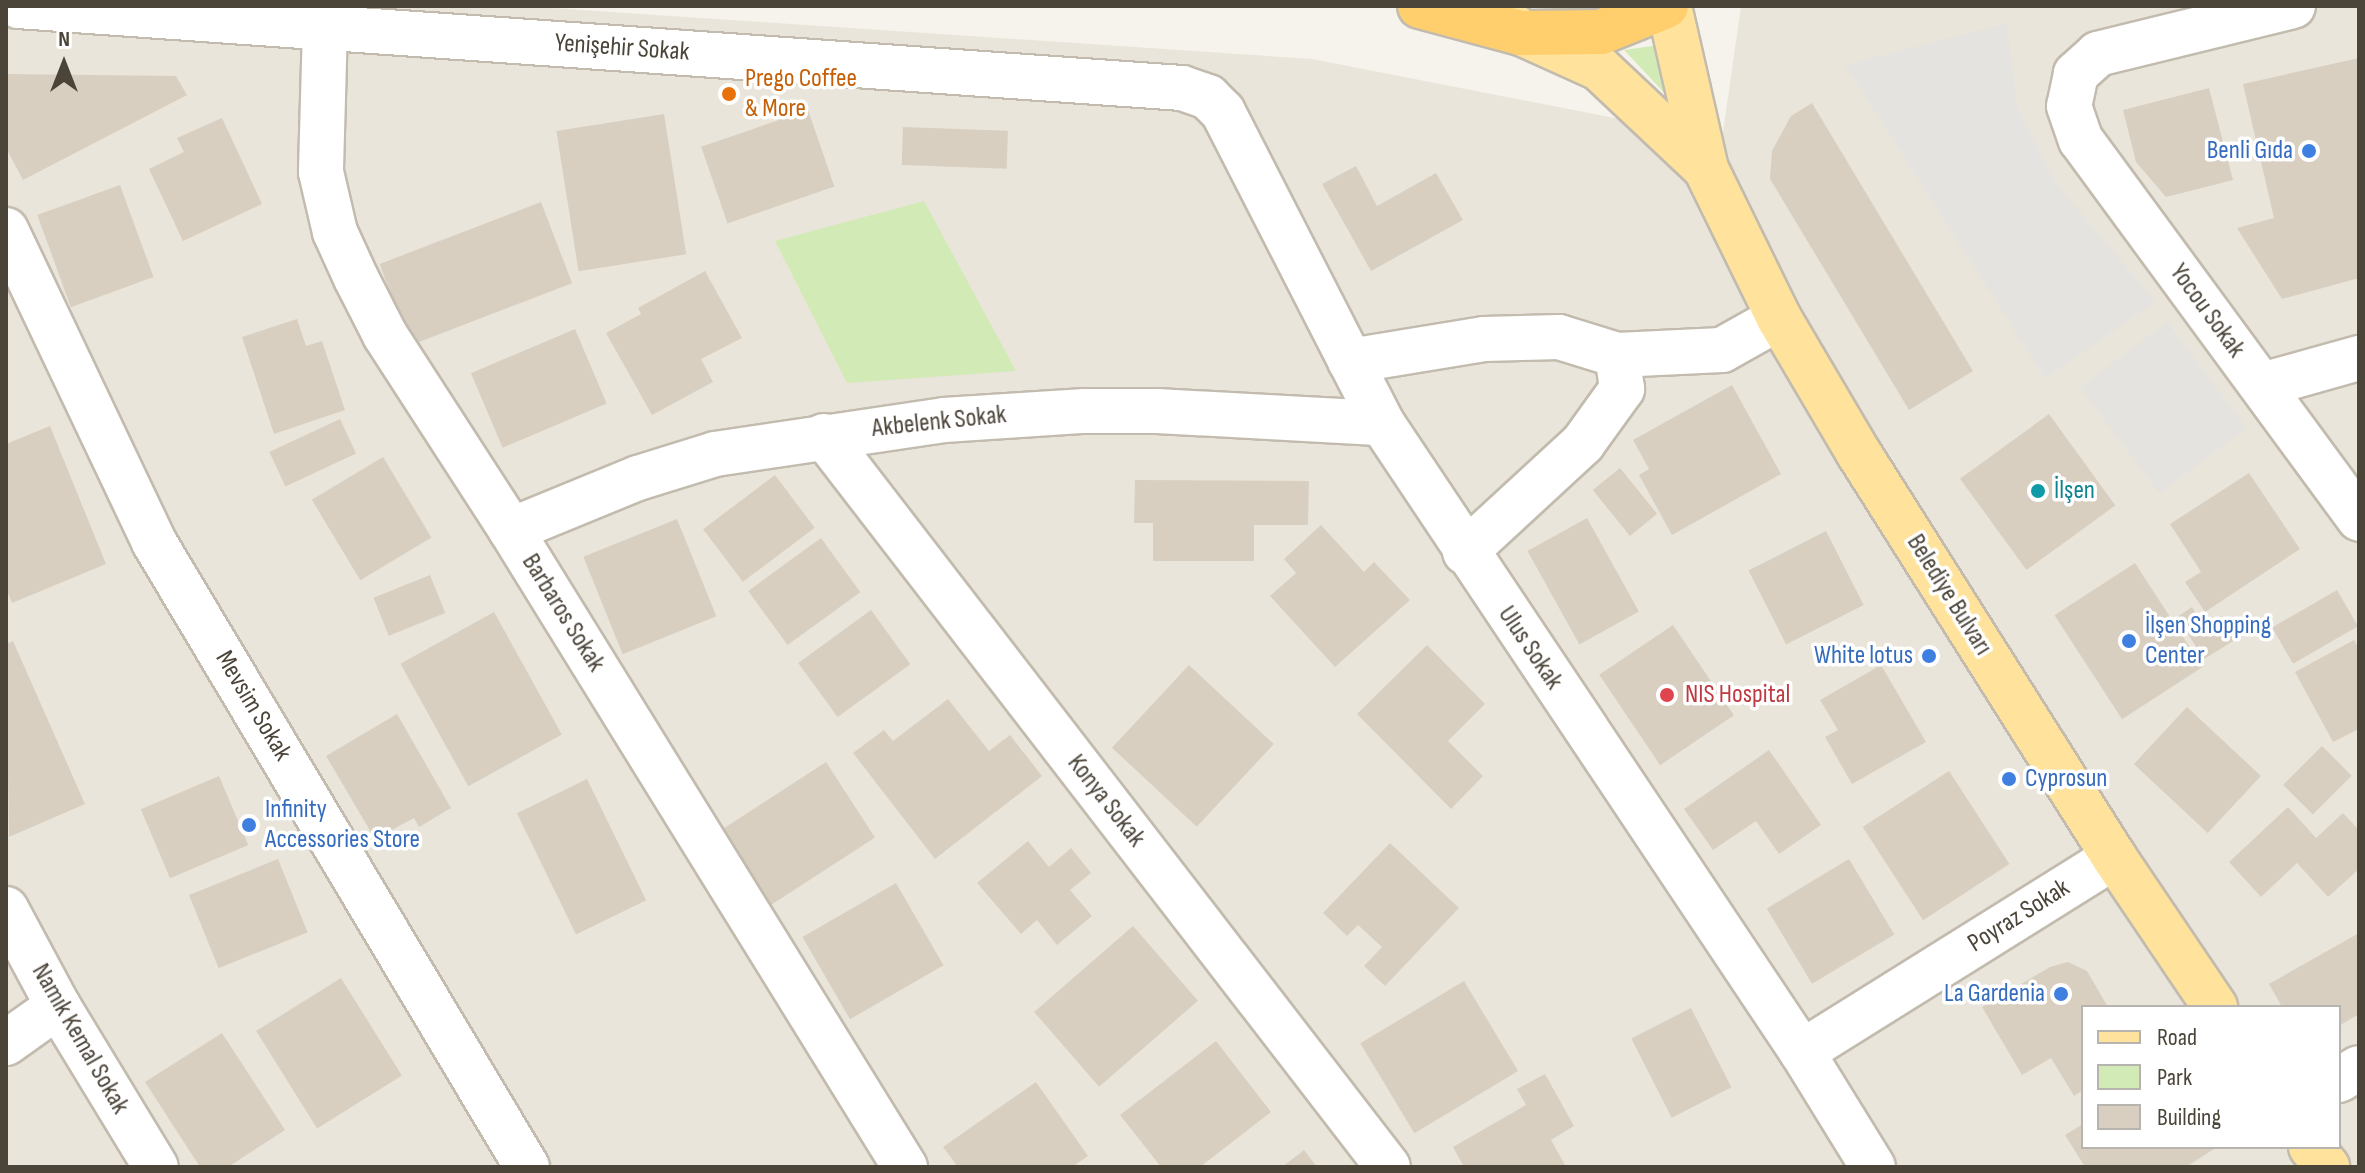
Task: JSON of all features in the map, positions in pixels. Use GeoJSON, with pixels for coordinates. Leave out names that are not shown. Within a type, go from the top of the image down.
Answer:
{"type":"FeatureCollection","features":[{"type":"Feature","properties":{"kind":"highway"},"geometry":{"type":"LineString","coordinates":[[1420,6],[1601,32],[1667,6]]}},
{"type":"Feature","properties":{"kind":"main road","name":"Belediye Bulvarı"},"geometry":{"type":"LineString","coordinates":[[1667,6],[1706,169],[1779,318],[1858,452],[2114,857],[2214,1005]]}},
{"type":"Feature","properties":{"kind":"main road","name":"Belediye Bulvarı"},"geometry":{"type":"LineString","coordinates":[[1507,20],[1599,68],[1706,169]]}},
{"type":"Feature","properties":{"kind":"main road"},"geometry":{"type":"LineString","coordinates":[[2313,1149],[2327,1167]]}},
{"type":"Feature","properties":{"kind":"street","name":"Yenişehir Sokak"},"geometry":{"type":"LineString","coordinates":[[18,6],[1182,88],[1204,94],[1220,109]]}},
{"type":"Feature","properties":{"kind":"street","name":"Yocou Sokak"},"geometry":{"type":"LineString","coordinates":[[2293,6],[2098,54],[2076,74],[2069,98],[2081,140],[2359,519]]}},
{"type":"Feature","properties":{"kind":"street","name":"Barbaros Sokak"},"geometry":{"type":"LineString","coordinates":[[325,26],[321,172],[335,232],[385,335],[511,530],[905,1167]]}},
{"type":"Feature","properties":{"kind":"street","name":"Ulus Sokak"},"geometry":{"type":"LineString","coordinates":[[1220,109],[1382,423],[1465,552],[1802,1052],[1873,1167]]}},
{"type":"Feature","properties":{"kind":"street","name":"Mevsim Sokak"},"geometry":{"type":"LineString","coordinates":[[6,230],[154,542],[527,1167]]}},
{"type":"Feature","properties":{"kind":"street"},"geometry":{"type":"LineString","coordinates":[[1350,361],[1499,338],[1559,337],[1617,355],[1722,350],[1779,318]]}},
{"type":"Feature","properties":{"kind":"street"},"geometry":{"type":"LineString","coordinates":[[1465,552],[1583,443],[1622,389],[1617,355]]}},
{"type":"Feature","properties":{"kind":"street"},"geometry":{"type":"LineString","coordinates":[[2262,385],[2359,358]]}},
{"type":"Feature","properties":{"kind":"street","name":"Akbelenk Sokak"},"geometry":{"type":"LineString","coordinates":[[511,530],[689,461],[750,446],[944,420],[1085,411],[1282,416],[1382,423]]}},
{"type":"Feature","properties":{"kind":"street","name":"Konya Sokak"},"geometry":{"type":"LineString","coordinates":[[824,436],[1388,1167]]}},
{"type":"Feature","properties":{"kind":"street","name":"Poyraz Sokak"},"geometry":{"type":"LineString","coordinates":[[1802,1052],[2114,857]]}},
{"type":"Feature","properties":{"kind":"street","name":"Namık Kemal Sokak"},"geometry":{"type":"LineString","coordinates":[[6,909],[58,1006],[156,1167]]}},
{"type":"Feature","properties":{"kind":"street"},"geometry":{"type":"LineString","coordinates":[[6,1043],[58,1006]]}},
{"type":"Feature","properties":{"kind":"street"},"geometry":{"type":"LineString","coordinates":[[2341,1079],[2359,1068]]}},
{"type":"Feature","properties":{"kind":"shaded area"},"geometry":{"type":"Polygon","coordinates":[[[6,6],[523,6],[1312,59],[1722,139],[1741,6],[2359,6],[2359,1167],[6,1167],[6,6]]]}},
{"type":"Feature","properties":{"kind":"shaded area"},"geometry":{"type":"Polygon","coordinates":[[[2007,23],[2017,106],[2055,182],[2156,302],[2045,378],[1845,65],[2007,23]]]}},
{"type":"Feature","properties":{"kind":"shaded area"},"geometry":{"type":"Polygon","coordinates":[[[2167,322],[2246,427],[2159,493],[2080,388],[2167,322]]]}},
{"type":"Feature","properties":{"kind":"green space"},"geometry":{"type":"Polygon","coordinates":[[[1674,43],[1701,132],[1624,50],[1674,43]]]}},
{"type":"Feature","properties":{"kind":"green space"},"geometry":{"type":"Polygon","coordinates":[[[924,201],[1016,371],[847,383],[775,241],[924,201]]]}},
{"type":"Feature","properties":{"kind":"building","name":"Benli Gıda"},"geometry":{"type":"Polygon","coordinates":[[[2359,58],[2359,278],[2282,299],[2237,228],[2274,218],[2243,84],[2359,58]]]}},
{"type":"Feature","properties":{"kind":"building"},"geometry":{"type":"Polygon","coordinates":[[[6,74],[176,76],[187,95],[23,180],[6,148],[6,74]]]}},
{"type":"Feature","properties":{"kind":"building"},"geometry":{"type":"Polygon","coordinates":[[[2209,88],[2233,180],[2166,197],[2136,162],[2123,110],[2209,88]]]}},
{"type":"Feature","properties":{"kind":"building"},"geometry":{"type":"Polygon","coordinates":[[[1812,103],[1973,371],[1909,410],[1770,179],[1772,151],[1791,116],[1812,103]]]}},
{"type":"Feature","properties":{"kind":"building"},"geometry":{"type":"Polygon","coordinates":[[[808,110],[834,187],[728,223],[701,147],[808,110]]]}},
{"type":"Feature","properties":{"kind":"building"},"geometry":{"type":"Polygon","coordinates":[[[664,114],[686,254],[579,271],[556,131],[664,114]]]}},
{"type":"Feature","properties":{"kind":"building"},"geometry":{"type":"Polygon","coordinates":[[[222,118],[262,204],[183,241],[149,169],[184,152],[177,138],[222,118]]]}},
{"type":"Feature","properties":{"kind":"building"},"geometry":{"type":"Polygon","coordinates":[[[903,127],[1008,131],[1007,169],[902,165],[903,127]]]}},
{"type":"Feature","properties":{"kind":"building"},"geometry":{"type":"Polygon","coordinates":[[[1356,166],[1377,206],[1436,173],[1463,220],[1371,271],[1322,184],[1356,166]]]}},
{"type":"Feature","properties":{"kind":"building"},"geometry":{"type":"Polygon","coordinates":[[[120,185],[154,277],[71,307],[37,215],[120,185]]]}},
{"type":"Feature","properties":{"kind":"building"},"geometry":{"type":"Polygon","coordinates":[[[541,202],[572,283],[411,345],[379,264],[541,202]]]}},
{"type":"Feature","properties":{"kind":"building"},"geometry":{"type":"Polygon","coordinates":[[[705,271],[742,338],[701,359],[713,382],[652,415],[606,333],[641,314],[638,308],[705,271]]]}},
{"type":"Feature","properties":{"kind":"building"},"geometry":{"type":"Polygon","coordinates":[[[297,319],[306,346],[322,341],[345,410],[274,434],[242,337],[297,319]]]}},
{"type":"Feature","properties":{"kind":"building"},"geometry":{"type":"Polygon","coordinates":[[[575,329],[607,404],[503,448],[471,373],[575,329]]]}},
{"type":"Feature","properties":{"kind":"building"},"geometry":{"type":"Polygon","coordinates":[[[1732,385],[1781,474],[1672,535],[1639,475],[1649,469],[1633,440],[1732,385]]]}},
{"type":"Feature","properties":{"kind":"building","name":"İlşen"},"geometry":{"type":"Polygon","coordinates":[[[2049,414],[2115,505],[2026,570],[1960,479],[2049,414]]]}},
{"type":"Feature","properties":{"kind":"building"},"geometry":{"type":"Polygon","coordinates":[[[340,419],[356,453],[285,486],[269,452],[340,419]]]}},
{"type":"Feature","properties":{"kind":"building"},"geometry":{"type":"Polygon","coordinates":[[[50,426],[106,564],[12,603],[6,588],[6,444],[50,426]]]}},
{"type":"Feature","properties":{"kind":"building"},"geometry":{"type":"Polygon","coordinates":[[[383,457],[431,538],[360,580],[312,500],[383,457]]]}},
{"type":"Feature","properties":{"kind":"building"},"geometry":{"type":"Polygon","coordinates":[[[1620,468],[1657,514],[1630,536],[1593,490],[1620,468]]]}},
{"type":"Feature","properties":{"kind":"building"},"geometry":{"type":"Polygon","coordinates":[[[2249,473],[2300,549],[2205,612],[2185,582],[2201,572],[2170,524],[2249,473]]]}},
{"type":"Feature","properties":{"kind":"building"},"geometry":{"type":"Polygon","coordinates":[[[775,475],[815,528],[743,582],[703,529],[775,475]]]}},
{"type":"Feature","properties":{"kind":"building"},"geometry":{"type":"Polygon","coordinates":[[[1135,480],[1309,481],[1308,525],[1254,525],[1254,561],[1153,561],[1153,523],[1134,523],[1135,480]]]}},
{"type":"Feature","properties":{"kind":"building"},"geometry":{"type":"Polygon","coordinates":[[[1587,518],[1639,612],[1579,645],[1528,551],[1587,518]]]}},
{"type":"Feature","properties":{"kind":"building"},"geometry":{"type":"Polygon","coordinates":[[[677,519],[716,616],[623,654],[583,557],[677,519]]]}},
{"type":"Feature","properties":{"kind":"building"},"geometry":{"type":"Polygon","coordinates":[[[1321,525],[1364,572],[1374,562],[1410,600],[1335,667],[1270,596],[1296,573],[1284,559],[1321,525]]]}},
{"type":"Feature","properties":{"kind":"building"},"geometry":{"type":"Polygon","coordinates":[[[1826,531],[1864,605],[1786,644],[1748,570],[1826,531]]]}},
{"type":"Feature","properties":{"kind":"building"},"geometry":{"type":"Polygon","coordinates":[[[821,538],[860,592],[788,645],[748,591],[821,538]]]}},
{"type":"Feature","properties":{"kind":"building","name":"İlşen Shopping Center"},"geometry":{"type":"Polygon","coordinates":[[[2135,563],[2203,667],[2122,719],[2054,615],[2135,563]]]}},
{"type":"Feature","properties":{"kind":"building"},"geometry":{"type":"Polygon","coordinates":[[[430,575],[445,613],[389,636],[373,598],[430,575]]]}},
{"type":"Feature","properties":{"kind":"building"},"geometry":{"type":"Polygon","coordinates":[[[2337,590],[2358,626],[2293,664],[2272,628],[2337,590]]]}},
{"type":"Feature","properties":{"kind":"building"},"geometry":{"type":"Polygon","coordinates":[[[2192,607],[2203,626],[2221,616],[2235,640],[2204,659],[2177,617],[2192,607]]]}},
{"type":"Feature","properties":{"kind":"building"},"geometry":{"type":"Polygon","coordinates":[[[871,610],[910,664],[838,717],[798,663],[871,610]]]}},
{"type":"Feature","properties":{"kind":"building"},"geometry":{"type":"Polygon","coordinates":[[[494,612],[562,734],[468,786],[400,664],[494,612]]]}},
{"type":"Feature","properties":{"kind":"building","name":"NIS Hospital"},"geometry":{"type":"Polygon","coordinates":[[[1673,625],[1734,715],[1660,765],[1599,675],[1673,625]]]}},
{"type":"Feature","properties":{"kind":"building"},"geometry":{"type":"Polygon","coordinates":[[[2354,640],[2359,649],[2359,729],[2333,742],[2295,672],[2354,640]]]}},
{"type":"Feature","properties":{"kind":"building"},"geometry":{"type":"Polygon","coordinates":[[[13,641],[85,804],[9,837],[6,644],[13,641]]]}},
{"type":"Feature","properties":{"kind":"building"},"geometry":{"type":"Polygon","coordinates":[[[1427,645],[1485,704],[1448,741],[1483,776],[1451,809],[1357,714],[1427,645]]]}},
{"type":"Feature","properties":{"kind":"building"},"geometry":{"type":"Polygon","coordinates":[[[1189,665],[1274,744],[1197,827],[1112,748],[1189,665]]]}},
{"type":"Feature","properties":{"kind":"building"},"geometry":{"type":"Polygon","coordinates":[[[1881,665],[1926,742],[1852,784],[1825,737],[1838,730],[1820,700],[1881,665]]]}},
{"type":"Feature","properties":{"kind":"building"},"geometry":{"type":"Polygon","coordinates":[[[948,699],[989,751],[1010,735],[1042,776],[935,859],[853,753],[884,730],[893,741],[948,699]]]}},
{"type":"Feature","properties":{"kind":"building"},"geometry":{"type":"Polygon","coordinates":[[[2187,707],[2261,776],[2208,833],[2134,764],[2187,707]]]}},
{"type":"Feature","properties":{"kind":"building"},"geometry":{"type":"Polygon","coordinates":[[[397,714],[451,808],[419,827],[414,818],[375,839],[326,756],[397,714]]]}},
{"type":"Feature","properties":{"kind":"building"},"geometry":{"type":"Polygon","coordinates":[[[2322,746],[2352,776],[2313,815],[2283,785],[2322,746]]]}},
{"type":"Feature","properties":{"kind":"building"},"geometry":{"type":"Polygon","coordinates":[[[1769,750],[1821,825],[1779,854],[1756,821],[1713,850],[1684,809],[1769,750]]]}},
{"type":"Feature","properties":{"kind":"building"},"geometry":{"type":"Polygon","coordinates":[[[826,762],[875,837],[771,905],[722,830],[826,762]]]}},
{"type":"Feature","properties":{"kind":"building"},"geometry":{"type":"Polygon","coordinates":[[[1949,771],[2009,864],[1923,920],[1863,827],[1949,771]]]}},
{"type":"Feature","properties":{"kind":"building"},"geometry":{"type":"Polygon","coordinates":[[[219,776],[248,845],[170,878],[141,809],[219,776]]]}},
{"type":"Feature","properties":{"kind":"building"},"geometry":{"type":"Polygon","coordinates":[[[587,779],[646,900],[576,935],[517,813],[587,779]]]}},
{"type":"Feature","properties":{"kind":"building"},"geometry":{"type":"Polygon","coordinates":[[[2288,807],[2316,838],[2343,813],[2359,830],[2359,869],[2328,897],[2297,863],[2261,897],[2229,862],[2288,807]]]}},
{"type":"Feature","properties":{"kind":"building"},"geometry":{"type":"Polygon","coordinates":[[[1028,841],[1049,867],[1071,848],[1091,873],[1070,890],[1092,916],[1057,945],[1037,920],[1021,934],[977,883],[1028,841]]]}},
{"type":"Feature","properties":{"kind":"building"},"geometry":{"type":"Polygon","coordinates":[[[1390,843],[1459,908],[1385,986],[1364,966],[1382,947],[1358,925],[1347,936],[1323,913],[1390,843]]]}},
{"type":"Feature","properties":{"kind":"building"},"geometry":{"type":"Polygon","coordinates":[[[278,859],[308,932],[219,968],[189,895],[278,859]]]}},
{"type":"Feature","properties":{"kind":"building"},"geometry":{"type":"Polygon","coordinates":[[[1849,859],[1894,934],[1812,984],[1767,908],[1849,859]]]}},
{"type":"Feature","properties":{"kind":"building"},"geometry":{"type":"Polygon","coordinates":[[[896,883],[944,965],[850,1019],[802,937],[896,883]]]}},
{"type":"Feature","properties":{"kind":"building"},"geometry":{"type":"Polygon","coordinates":[[[1133,926],[1198,1001],[1099,1087],[1034,1012],[1133,926]]]}},
{"type":"Feature","properties":{"kind":"building"},"geometry":{"type":"Polygon","coordinates":[[[2359,933],[2359,1014],[2341,1025],[2341,1005],[2281,1005],[2269,984],[2359,933]]]}},
{"type":"Feature","properties":{"kind":"building"},"geometry":{"type":"Polygon","coordinates":[[[2068,962],[2087,971],[2107,1005],[2081,1005],[2081,1091],[2074,1096],[2051,1058],[2022,1075],[1982,1007],[2050,967],[2068,962]]]}},
{"type":"Feature","properties":{"kind":"building"},"geometry":{"type":"Polygon","coordinates":[[[341,978],[402,1076],[317,1129],[256,1031],[341,978]]]}},
{"type":"Feature","properties":{"kind":"building"},"geometry":{"type":"Polygon","coordinates":[[[1464,981],[1518,1071],[1414,1133],[1360,1043],[1464,981]]]}},
{"type":"Feature","properties":{"kind":"building"},"geometry":{"type":"Polygon","coordinates":[[[1691,1008],[1731,1087],[1672,1118],[1631,1038],[1691,1008]]]}},
{"type":"Feature","properties":{"kind":"building"},"geometry":{"type":"Polygon","coordinates":[[[222,1033],[285,1130],[228,1167],[200,1167],[145,1082],[222,1033]]]}},
{"type":"Feature","properties":{"kind":"building"},"geometry":{"type":"Polygon","coordinates":[[[1216,1041],[1271,1112],[1200,1167],[1161,1167],[1120,1115],[1216,1041]]]}},
{"type":"Feature","properties":{"kind":"building"},"geometry":{"type":"Polygon","coordinates":[[[1545,1074],[1574,1126],[1551,1140],[1566,1167],[1464,1167],[1453,1147],[1526,1105],[1517,1089],[1545,1074]]]}},
{"type":"Feature","properties":{"kind":"building"},"geometry":{"type":"Polygon","coordinates":[[[1036,1082],[1088,1156],[1072,1167],[958,1167],[943,1147],[1036,1082]]]}},
{"type":"Feature","properties":{"kind":"building"},"geometry":{"type":"Polygon","coordinates":[[[2081,1125],[2081,1149],[2214,1149],[2186,1167],[2085,1167],[2065,1135],[2081,1125]]]}},
{"type":"Feature","properties":{"kind":"building"},"geometry":{"type":"Polygon","coordinates":[[[1304,1150],[1317,1167],[1282,1167],[1304,1150]]]}},
{"type":"Feature","properties":{"kind":"place","name":"Prego Coffee & More"},"geometry":{"type":"Point","coordinates":[729,94]}},
{"type":"Feature","properties":{"kind":"place","name":"Benli Gıda"},"geometry":{"type":"Point","coordinates":[2309,151]}},
{"type":"Feature","properties":{"kind":"place","name":"İlşen"},"geometry":{"type":"Point","coordinates":[2038,491]}},
{"type":"Feature","properties":{"kind":"place","name":"İlşen Shopping Center"},"geometry":{"type":"Point","coordinates":[2129,641]}},
{"type":"Feature","properties":{"kind":"place","name":"White lotus"},"geometry":{"type":"Point","coordinates":[1929,656]}},
{"type":"Feature","properties":{"kind":"place","name":"NIS Hospital"},"geometry":{"type":"Point","coordinates":[1667,695]}},
{"type":"Feature","properties":{"kind":"place","name":"Cyprosun"},"geometry":{"type":"Point","coordinates":[2009,779]}},
{"type":"Feature","properties":{"kind":"place","name":"Infinity Accessories Store"},"geometry":{"type":"Point","coordinates":[249,825]}},
{"type":"Feature","properties":{"kind":"place","name":"La Gardenia"},"geometry":{"type":"Point","coordinates":[2061,994]}}]}
